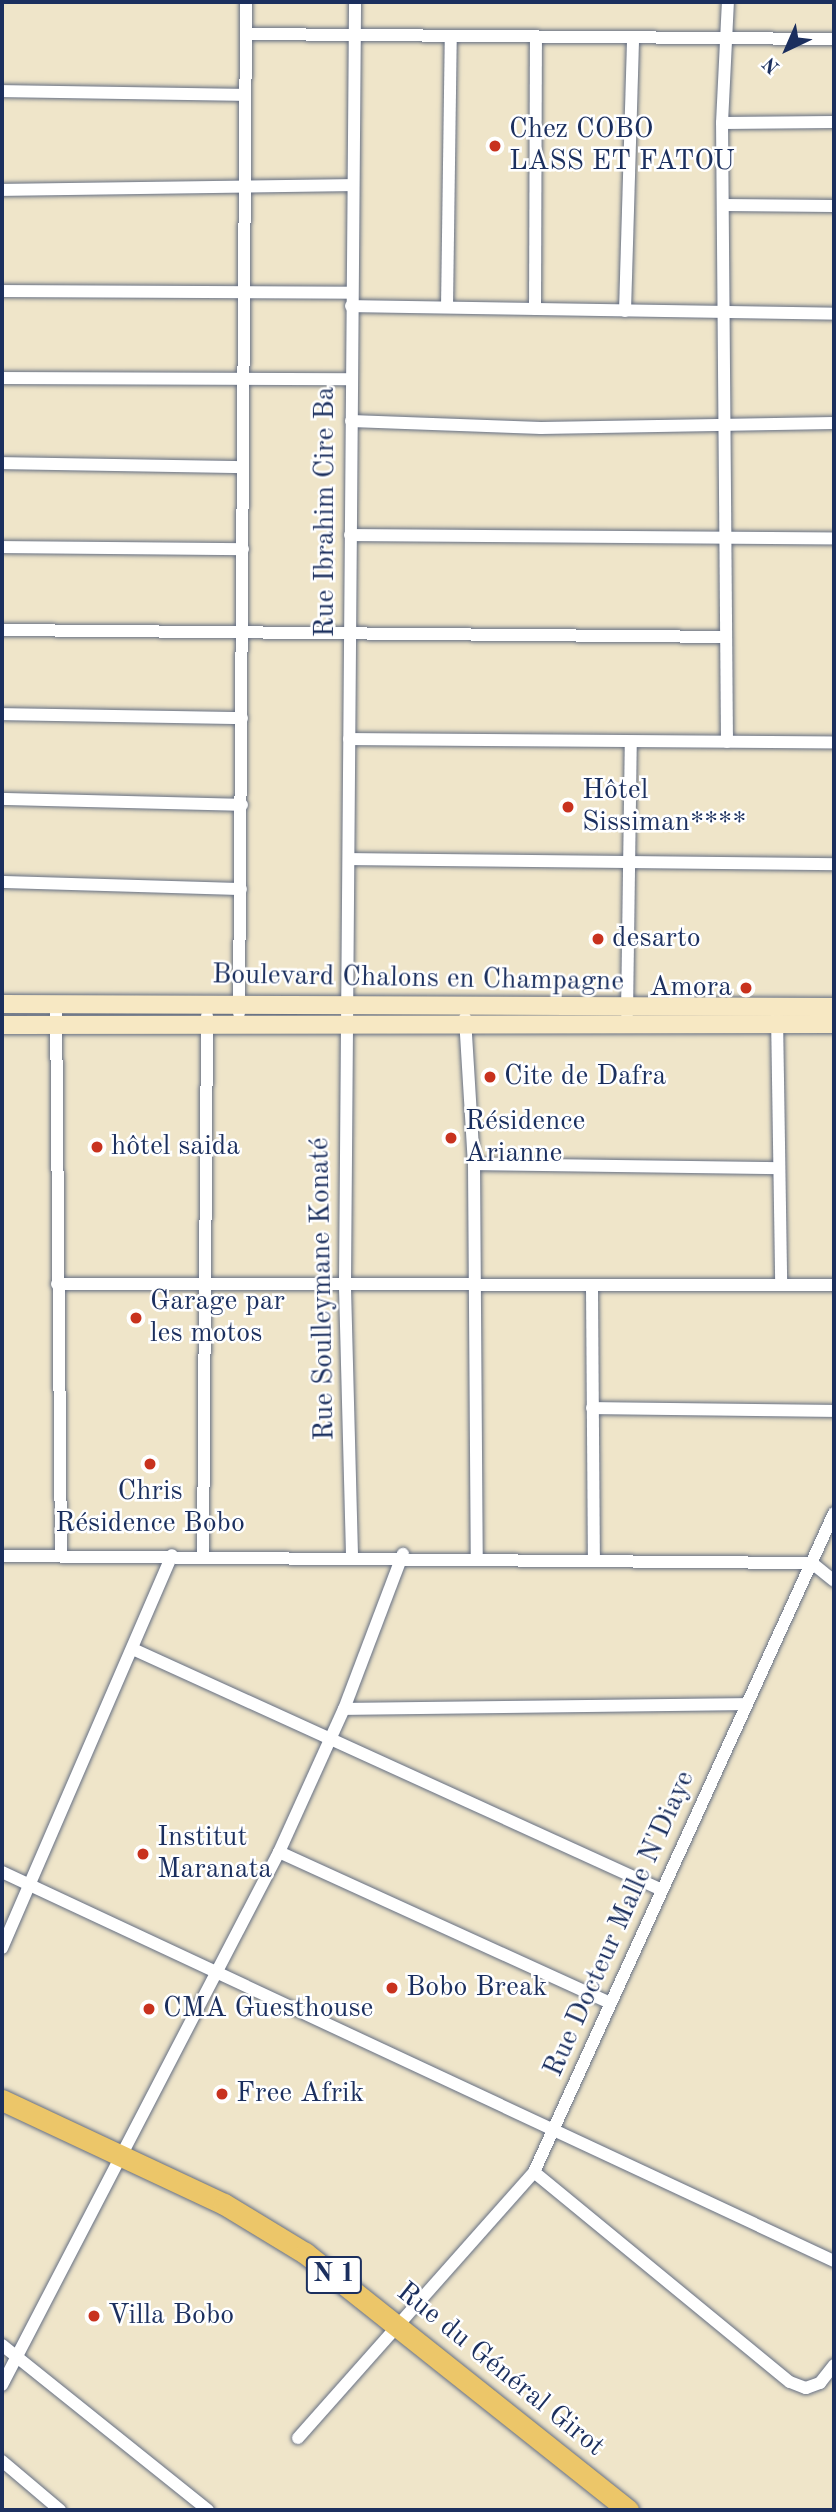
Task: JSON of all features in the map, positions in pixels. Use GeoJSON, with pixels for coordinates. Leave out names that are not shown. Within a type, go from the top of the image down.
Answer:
{"type":"FeatureCollection","features":[{"type":"Feature","properties":{"kind":"highway","name":"Rue du Général Girot"},"geometry":{"type":"LineString","coordinates":[[2,2100],[261,2226],[401,2324],[628,2510]]}},
{"type":"Feature","properties":{"kind":"main road","name":"Boulevard Chalons en Champagne"},"geometry":{"type":"LineString","coordinates":[[2,1003],[347,1003],[464,1005],[627,1014],[777,1015],[834,1007]]}},
{"type":"Feature","properties":{"kind":"main road","name":"Boulevard Chalons en Champagne"},"geometry":{"type":"LineString","coordinates":[[2,1026],[465,1024],[627,1014]]}},
{"type":"Feature","properties":{"kind":"main road","name":"Boulevard Chalons en Champagne"},"geometry":{"type":"LineString","coordinates":[[777,1015],[834,1024]]}},
{"type":"Feature","properties":{"kind":"street"},"geometry":{"type":"LineString","coordinates":[[239,1024],[244,630],[242,378],[247,189],[246,2]]}},
{"type":"Feature","properties":{"kind":"street","name":"Rue Ibrahim Cire Ba"},"geometry":{"type":"LineString","coordinates":[[347,1023],[355,2]]}},
{"type":"Feature","properties":{"kind":"street"},"geometry":{"type":"LineString","coordinates":[[727,742],[722,123],[728,2]]}},
{"type":"Feature","properties":{"kind":"street"},"geometry":{"type":"LineString","coordinates":[[246,34],[834,39]]}},
{"type":"Feature","properties":{"kind":"street"},"geometry":{"type":"LineString","coordinates":[[447,307],[451,36]]}},
{"type":"Feature","properties":{"kind":"street"},"geometry":{"type":"LineString","coordinates":[[535,309],[536,36]]}},
{"type":"Feature","properties":{"kind":"street"},"geometry":{"type":"LineString","coordinates":[[625,311],[633,37]]}},
{"type":"Feature","properties":{"kind":"street"},"geometry":{"type":"LineString","coordinates":[[2,91],[245,95]]}},
{"type":"Feature","properties":{"kind":"street"},"geometry":{"type":"LineString","coordinates":[[722,123],[834,122]]}},
{"type":"Feature","properties":{"kind":"street"},"geometry":{"type":"LineString","coordinates":[[2,190],[247,189],[352,185]]}},
{"type":"Feature","properties":{"kind":"street"},"geometry":{"type":"LineString","coordinates":[[723,205],[834,206]]}},
{"type":"Feature","properties":{"kind":"street"},"geometry":{"type":"LineString","coordinates":[[2,291],[244,292],[447,307],[834,314]]}},
{"type":"Feature","properties":{"kind":"street"},"geometry":{"type":"LineString","coordinates":[[2,378],[351,379]]}},
{"type":"Feature","properties":{"kind":"street"},"geometry":{"type":"LineString","coordinates":[[351,421],[724,426],[834,423]]}},
{"type":"Feature","properties":{"kind":"street"},"geometry":{"type":"LineString","coordinates":[[2,463],[242,467]]}},
{"type":"Feature","properties":{"kind":"street"},"geometry":{"type":"LineString","coordinates":[[350,535],[724,540],[834,538]]}},
{"type":"Feature","properties":{"kind":"street"},"geometry":{"type":"LineString","coordinates":[[2,547],[243,550]]}},
{"type":"Feature","properties":{"kind":"street"},"geometry":{"type":"LineString","coordinates":[[2,630],[350,630],[725,637]]}},
{"type":"Feature","properties":{"kind":"street"},"geometry":{"type":"LineString","coordinates":[[2,714],[242,718]]}},
{"type":"Feature","properties":{"kind":"street"},"geometry":{"type":"LineString","coordinates":[[349,738],[834,743]]}},
{"type":"Feature","properties":{"kind":"street"},"geometry":{"type":"LineString","coordinates":[[627,1014],[626,865],[631,742]]}},
{"type":"Feature","properties":{"kind":"street"},"geometry":{"type":"LineString","coordinates":[[2,799],[242,805]]}},
{"type":"Feature","properties":{"kind":"street"},"geometry":{"type":"LineString","coordinates":[[349,859],[626,865],[834,864]]}},
{"type":"Feature","properties":{"kind":"street"},"geometry":{"type":"LineString","coordinates":[[2,882],[240,889]]}},
{"type":"Feature","properties":{"kind":"street"},"geometry":{"type":"LineString","coordinates":[[203,1555],[208,1003]]}},
{"type":"Feature","properties":{"kind":"street"},"geometry":{"type":"LineString","coordinates":[[56,1004],[61,1555]]}},
{"type":"Feature","properties":{"kind":"street"},"geometry":{"type":"LineString","coordinates":[[464,1005],[474,1164],[477,1556]]}},
{"type":"Feature","properties":{"kind":"street"},"geometry":{"type":"LineString","coordinates":[[777,1015],[781,1285]]}},
{"type":"Feature","properties":{"kind":"street","name":"Rue Soulleymane Konaté"},"geometry":{"type":"LineString","coordinates":[[347,1023],[345,1283],[352,1555]]}},
{"type":"Feature","properties":{"kind":"street"},"geometry":{"type":"LineString","coordinates":[[474,1164],[778,1168]]}},
{"type":"Feature","properties":{"kind":"street"},"geometry":{"type":"LineString","coordinates":[[57,1284],[345,1283],[592,1288],[834,1285]]}},
{"type":"Feature","properties":{"kind":"street"},"geometry":{"type":"LineString","coordinates":[[592,1288],[594,1558]]}},
{"type":"Feature","properties":{"kind":"street"},"geometry":{"type":"LineString","coordinates":[[592,1408],[834,1411]]}},
{"type":"Feature","properties":{"kind":"street","name":"Rue Docteur Malle N'Diaye"},"geometry":{"type":"LineString","coordinates":[[298,2438],[534,2172],[834,1513]]}},
{"type":"Feature","properties":{"kind":"street"},"geometry":{"type":"LineString","coordinates":[[2,1948],[135,1650],[172,1555]]}},
{"type":"Feature","properties":{"kind":"street"},"geometry":{"type":"LineString","coordinates":[[2,2385],[123,2158],[279,1852],[344,1709],[403,1555]]}},
{"type":"Feature","properties":{"kind":"street"},"geometry":{"type":"LineString","coordinates":[[2,1556],[403,1555],[812,1563],[834,1581]]}},
{"type":"Feature","properties":{"kind":"street"},"geometry":{"type":"LineString","coordinates":[[135,1650],[662,1890]]}},
{"type":"Feature","properties":{"kind":"street"},"geometry":{"type":"LineString","coordinates":[[344,1709],[747,1704]]}},
{"type":"Feature","properties":{"kind":"street"},"geometry":{"type":"LineString","coordinates":[[279,1852],[610,2003]]}},
{"type":"Feature","properties":{"kind":"street"},"geometry":{"type":"LineString","coordinates":[[2,1872],[834,2261]]}},
{"type":"Feature","properties":{"kind":"street"},"geometry":{"type":"LineString","coordinates":[[534,2172],[790,2382],[806,2388],[820,2383],[834,2365]]}},
{"type":"Feature","properties":{"kind":"street"},"geometry":{"type":"LineString","coordinates":[[2,2345],[208,2510]]}},
{"type":"Feature","properties":{"kind":"street"},"geometry":{"type":"LineString","coordinates":[[2,2461],[60,2510]]}},
{"type":"Feature","properties":{"kind":"place","name":"Chez COBO LASS ET FATOU"},"geometry":{"type":"Point","coordinates":[495,146]}},
{"type":"Feature","properties":{"kind":"place","name":"Hôtel Sissiman****"},"geometry":{"type":"Point","coordinates":[568,807]}},
{"type":"Feature","properties":{"kind":"place","name":"desarto"},"geometry":{"type":"Point","coordinates":[598,939]}},
{"type":"Feature","properties":{"kind":"place","name":"Amora"},"geometry":{"type":"Point","coordinates":[746,988]}},
{"type":"Feature","properties":{"kind":"place","name":"Cite de Dafra"},"geometry":{"type":"Point","coordinates":[490,1077]}},
{"type":"Feature","properties":{"kind":"place","name":"Résidence Arianne"},"geometry":{"type":"Point","coordinates":[451,1138]}},
{"type":"Feature","properties":{"kind":"place","name":"hôtel saida"},"geometry":{"type":"Point","coordinates":[97,1147]}},
{"type":"Feature","properties":{"kind":"place","name":"Garage par les motos"},"geometry":{"type":"Point","coordinates":[136,1318]}},
{"type":"Feature","properties":{"kind":"place","name":"Chris Résidence Bobo"},"geometry":{"type":"Point","coordinates":[150,1464]}},
{"type":"Feature","properties":{"kind":"place","name":"Institut Maranata"},"geometry":{"type":"Point","coordinates":[143,1854]}},
{"type":"Feature","properties":{"kind":"place","name":"Bobo Break"},"geometry":{"type":"Point","coordinates":[392,1988]}},
{"type":"Feature","properties":{"kind":"place","name":"CMA Guesthouse"},"geometry":{"type":"Point","coordinates":[149,2009]}},
{"type":"Feature","properties":{"kind":"place","name":"Free Afrik"},"geometry":{"type":"Point","coordinates":[222,2094]}},
{"type":"Feature","properties":{"kind":"place","name":"Villa Bobo"},"geometry":{"type":"Point","coordinates":[94,2316]}}]}
